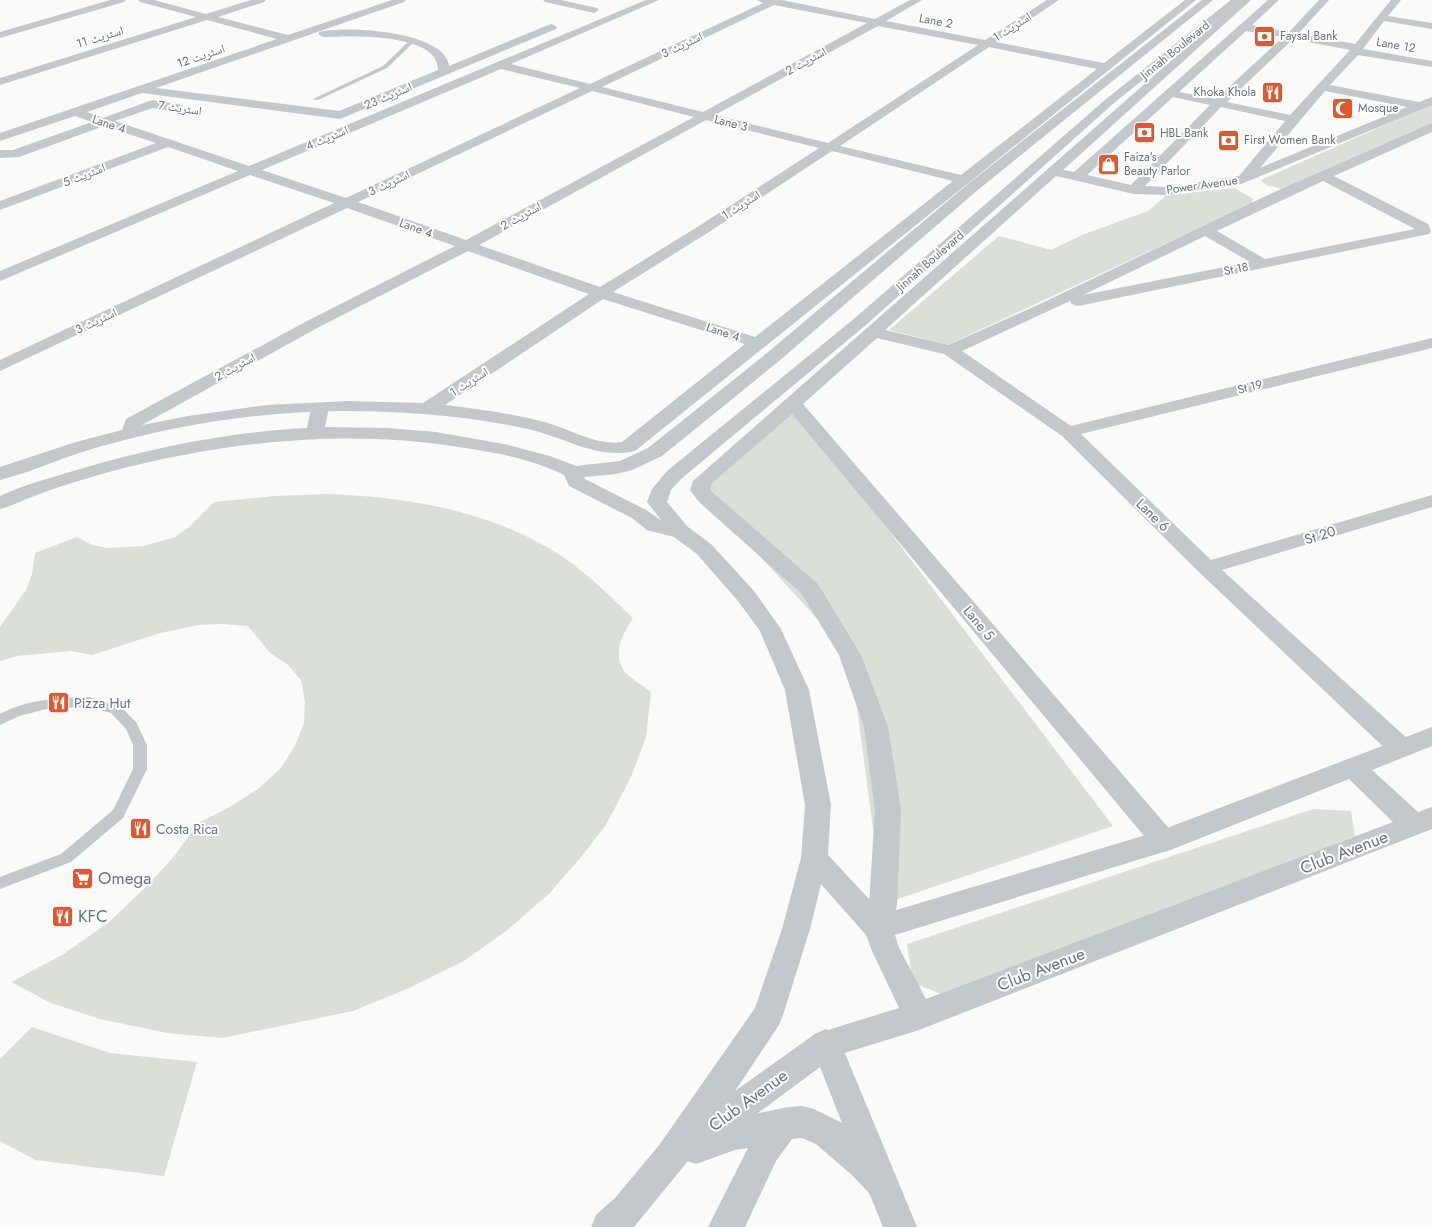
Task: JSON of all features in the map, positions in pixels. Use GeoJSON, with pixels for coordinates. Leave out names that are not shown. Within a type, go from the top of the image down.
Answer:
{"type":"FeatureCollection","features":[{"type":"Feature","properties":{"kind":"street"},"geometry":{"type":"LineString","coordinates":[[0,35],[121,0]]}},
{"type":"Feature","properties":{"kind":"street"},"geometry":{"type":"LineString","coordinates":[[143,0],[289,39]]}},
{"type":"Feature","properties":{"kind":"street","name":"اسٹریٹ 11"},"geometry":{"type":"LineString","coordinates":[[0,82],[261,0]]}},
{"type":"Feature","properties":{"kind":"street","name":"اسٹریٹ 12"},"geometry":{"type":"LineString","coordinates":[[4,136],[144,90],[401,0]]}},
{"type":"Feature","properties":{"kind":"street"},"geometry":{"type":"LineString","coordinates":[[548,0],[594,10]]}},
{"type":"Feature","properties":{"kind":"street","name":"اسٹریٹ 4"},"geometry":{"type":"LineString","coordinates":[[0,276],[654,0]]}},
{"type":"Feature","properties":{"kind":"street","name":"اسٹریٹ 2"},"geometry":{"type":"LineString","coordinates":[[131,433],[132,423],[313,324],[466,246],[917,0]]}},
{"type":"Feature","properties":{"kind":"street","name":"اسٹریٹ 1"},"geometry":{"type":"LineString","coordinates":[[427,409],[601,293],[704,229],[1054,0]]}},
{"type":"Feature","properties":{"kind":"street"},"geometry":{"type":"LineString","coordinates":[[0,474],[55,454],[131,433],[230,415],[320,408],[370,406],[427,409],[484,416],[542,427],[601,447],[617,450],[628,447],[757,342],[1191,0]]}},
{"type":"Feature","properties":{"kind":"street","name":"Jinnah Boulevard"},"geometry":{"type":"LineString","coordinates":[[573,472],[624,468],[655,452],[773,357],[974,186],[1208,0]]}},
{"type":"Feature","properties":{"kind":"street","name":"Jinnah Boulevard"},"geometry":{"type":"LineString","coordinates":[[680,532],[657,502],[662,489],[674,475],[861,321],[1110,101],[1238,0]]}},
{"type":"Feature","properties":{"kind":"street"},"geometry":{"type":"LineString","coordinates":[[878,928],[883,904],[888,810],[876,727],[850,655],[810,589],[706,498],[700,490],[703,481],[793,404],[1055,172],[1132,100],[1246,0]]}},
{"type":"Feature","properties":{"kind":"street"},"geometry":{"type":"LineString","coordinates":[[1078,177],[1169,93],[1274,0]]}},
{"type":"Feature","properties":{"kind":"street"},"geometry":{"type":"LineString","coordinates":[[1134,190],[1218,104],[1291,36],[1324,0]]}},
{"type":"Feature","properties":{"kind":"street"},"geometry":{"type":"LineString","coordinates":[[1273,198],[1242,180],[1293,118],[1356,50],[1396,0]]}},
{"type":"Feature","properties":{"kind":"street","name":"Lane 2"},"geometry":{"type":"LineString","coordinates":[[770,1],[1106,67]]}},
{"type":"Feature","properties":{"kind":"street","name":"اسٹریٹ 3"},"geometry":{"type":"LineString","coordinates":[[0,366],[591,88],[770,1]]}},
{"type":"Feature","properties":{"kind":"street","name":"اسٹریٹ 23"},"geometry":{"type":"LineString","coordinates":[[144,90],[340,114],[606,5]]}},
{"type":"Feature","properties":{"kind":"street"},"geometry":{"type":"LineString","coordinates":[[1382,18],[1432,26]]}},
{"type":"Feature","properties":{"kind":"street","name":"Lane 12"},"geometry":{"type":"LineString","coordinates":[[1244,27],[1432,64]]}},
{"type":"Feature","properties":{"kind":"street"},"geometry":{"type":"LineString","coordinates":[[305,34],[370,34],[413,40],[427,45],[434,51],[444,63],[444,72]]}},
{"type":"Feature","properties":{"kind":"street","name":"Lane 3"},"geometry":{"type":"LineString","coordinates":[[500,65],[963,180]]}},
{"type":"Feature","properties":{"kind":"street"},"geometry":{"type":"LineString","coordinates":[[1322,87],[1426,104]]}},
{"type":"Feature","properties":{"kind":"street"},"geometry":{"type":"LineString","coordinates":[[1169,93],[1293,118]]}},
{"type":"Feature","properties":{"kind":"street","name":"اسٹریٹ 7"},"geometry":{"type":"LineString","coordinates":[[0,154],[14,154],[152,104],[190,110]]}},
{"type":"Feature","properties":{"kind":"street","name":"Power Avenue"},"geometry":{"type":"LineString","coordinates":[[1055,172],[1134,190],[1166,191],[1242,180],[1426,104]]}},
{"type":"Feature","properties":{"kind":"street","name":"Lane 4"},"geometry":{"type":"LineString","coordinates":[[75,112],[347,203],[601,293],[757,342]]}},
{"type":"Feature","properties":{"kind":"street"},"geometry":{"type":"LineString","coordinates":[[950,350],[1046,307],[1273,198],[1432,127]]}},
{"type":"Feature","properties":{"kind":"street"},"geometry":{"type":"LineString","coordinates":[[320,128],[343,131]]}},
{"type":"Feature","properties":{"kind":"street","name":"اسٹریٹ 5"},"geometry":{"type":"LineString","coordinates":[[0,206],[168,143]]}},
{"type":"Feature","properties":{"kind":"street","name":"St 18"},"geometry":{"type":"LineString","coordinates":[[1046,307],[1424,232],[1424,229],[1324,176]]}},
{"type":"Feature","properties":{"kind":"street"},"geometry":{"type":"LineString","coordinates":[[1207,231],[1264,264]]}},
{"type":"Feature","properties":{"kind":"street","name":"Lane 6"},"geometry":{"type":"LineString","coordinates":[[873,332],[950,350],[1068,432],[1207,568],[1402,748]]}},
{"type":"Feature","properties":{"kind":"street","name":"St 19"},"geometry":{"type":"LineString","coordinates":[[1068,432],[1432,343]]}},
{"type":"Feature","properties":{"kind":"street","name":"Lane 5"},"geometry":{"type":"LineString","coordinates":[[793,404],[1164,841]]}},
{"type":"Feature","properties":{"kind":"street"},"geometry":{"type":"LineString","coordinates":[[315,433],[320,408]]}},
{"type":"Feature","properties":{"kind":"street"},"geometry":{"type":"LineString","coordinates":[[0,503],[61,480],[176,449],[315,433],[418,436],[484,445],[538,459],[573,472],[576,482],[618,502],[654,526],[680,532],[704,549],[750,602],[770,629],[797,690],[818,805],[814,858],[796,930],[768,1015],[672,1156],[627,1210],[608,1227]]}},
{"type":"Feature","properties":{"kind":"street","name":"St 20"},"geometry":{"type":"LineString","coordinates":[[1207,568],[1432,501]]}},
{"type":"Feature","properties":{"kind":"street"},"geometry":{"type":"LineString","coordinates":[[878,928],[1164,841],[1432,736]]}},
{"type":"Feature","properties":{"kind":"street"},"geometry":{"type":"LineString","coordinates":[[1354,767],[1423,822]]}},
{"type":"Feature","properties":{"kind":"street","name":"Club Avenue"},"geometry":{"type":"LineString","coordinates":[[672,1156],[826,1044],[919,1016],[1423,822]]}},
{"type":"Feature","properties":{"kind":"street"},"geometry":{"type":"LineString","coordinates":[[814,858],[878,928],[886,950],[919,1016]]}},
{"type":"Feature","properties":{"kind":"street"},"geometry":{"type":"LineString","coordinates":[[826,1044],[900,1227]]}},
{"type":"Feature","properties":{"kind":"street"},"geometry":{"type":"LineString","coordinates":[[672,1156],[735,1134],[789,1123],[804,1122],[827,1132],[851,1151],[882,1182]]}},
{"type":"Feature","properties":{"kind":"street"},"geometry":{"type":"LineString","coordinates":[[725,1227],[733,1215],[762,1153],[774,1134],[789,1123]]}},
{"type":"Feature","properties":{"kind":"lane"},"geometry":{"type":"LineString","coordinates":[[316,99],[358,81],[385,67],[413,40]]}},
{"type":"Feature","properties":{"kind":"lane"},"geometry":{"type":"LineString","coordinates":[[0,720],[15,712],[50,703],[89,702],[116,710],[131,726],[140,745],[140,769],[118,814],[66,858],[0,883]]}},
{"type":"Feature","properties":{"kind":"shaded area"},"geometry":{"type":"Polygon","coordinates":[[[1432,104],[1432,124],[1302,182],[1282,189],[1266,185],[1261,180],[1432,104]]]}},
{"type":"Feature","properties":{"kind":"shaded area"},"geometry":{"type":"Polygon","coordinates":[[[1235,188],[1253,199],[1251,204],[947,345],[889,330],[999,236],[1051,250],[1082,235],[1148,211],[1167,195],[1235,188]]]}},
{"type":"Feature","properties":{"kind":"shaded area"},"geometry":{"type":"Polygon","coordinates":[[[793,404],[1113,826],[883,904],[850,655],[700,490],[793,404]]]}},
{"type":"Feature","properties":{"kind":"shaded area"},"geometry":{"type":"Polygon","coordinates":[[[328,494],[392,499],[425,504],[488,520],[518,532],[547,547],[574,565],[597,584],[633,618],[620,643],[619,657],[624,671],[651,692],[646,737],[631,777],[606,825],[549,894],[506,931],[464,961],[409,988],[353,1011],[222,1038],[167,1033],[100,1019],[51,1003],[11,982],[62,955],[108,923],[149,884],[175,855],[198,823],[228,808],[258,789],[281,768],[295,746],[304,723],[305,701],[301,680],[287,664],[270,653],[248,626],[221,624],[199,625],[160,633],[92,655],[71,651],[17,656],[0,661],[0,627],[26,590],[32,574],[35,553],[77,537],[92,545],[108,548],[144,546],[175,537],[189,527],[214,502],[275,496],[328,494]]]}},
{"type":"Feature","properties":{"kind":"shaded area"},"geometry":{"type":"Polygon","coordinates":[[[1313,809],[1351,811],[1355,836],[944,995],[913,983],[907,944],[1313,809]]]}},
{"type":"Feature","properties":{"kind":"shaded area"},"geometry":{"type":"Polygon","coordinates":[[[32,1027],[110,1053],[197,1062],[164,1176],[35,1160],[0,1141],[0,1059],[32,1027]]]}},
{"type":"Feature","properties":{"kind":"place","name":"Faysal Bank"},"geometry":{"type":"Point","coordinates":[1265,36]}},
{"type":"Feature","properties":{"kind":"place","name":"Khoka Khola"},"geometry":{"type":"Point","coordinates":[1272,92]}},
{"type":"Feature","properties":{"kind":"place","name":"Mosque"},"geometry":{"type":"Point","coordinates":[1342,108]}},
{"type":"Feature","properties":{"kind":"place","name":"HBL Bank"},"geometry":{"type":"Point","coordinates":[1144,133]}},
{"type":"Feature","properties":{"kind":"place","name":"First Women Bank"},"geometry":{"type":"Point","coordinates":[1229,140]}},
{"type":"Feature","properties":{"kind":"place","name":"Faiza's Beauty Parlor"},"geometry":{"type":"Point","coordinates":[1109,164]}},
{"type":"Feature","properties":{"kind":"place","name":"Pizza Hut"},"geometry":{"type":"Point","coordinates":[58,703]}},
{"type":"Feature","properties":{"kind":"place","name":"Costa Rica"},"geometry":{"type":"Point","coordinates":[141,829]}},
{"type":"Feature","properties":{"kind":"place","name":"Omega"},"geometry":{"type":"Point","coordinates":[83,878]}},
{"type":"Feature","properties":{"kind":"place","name":"KFC"},"geometry":{"type":"Point","coordinates":[62,916]}}]}
